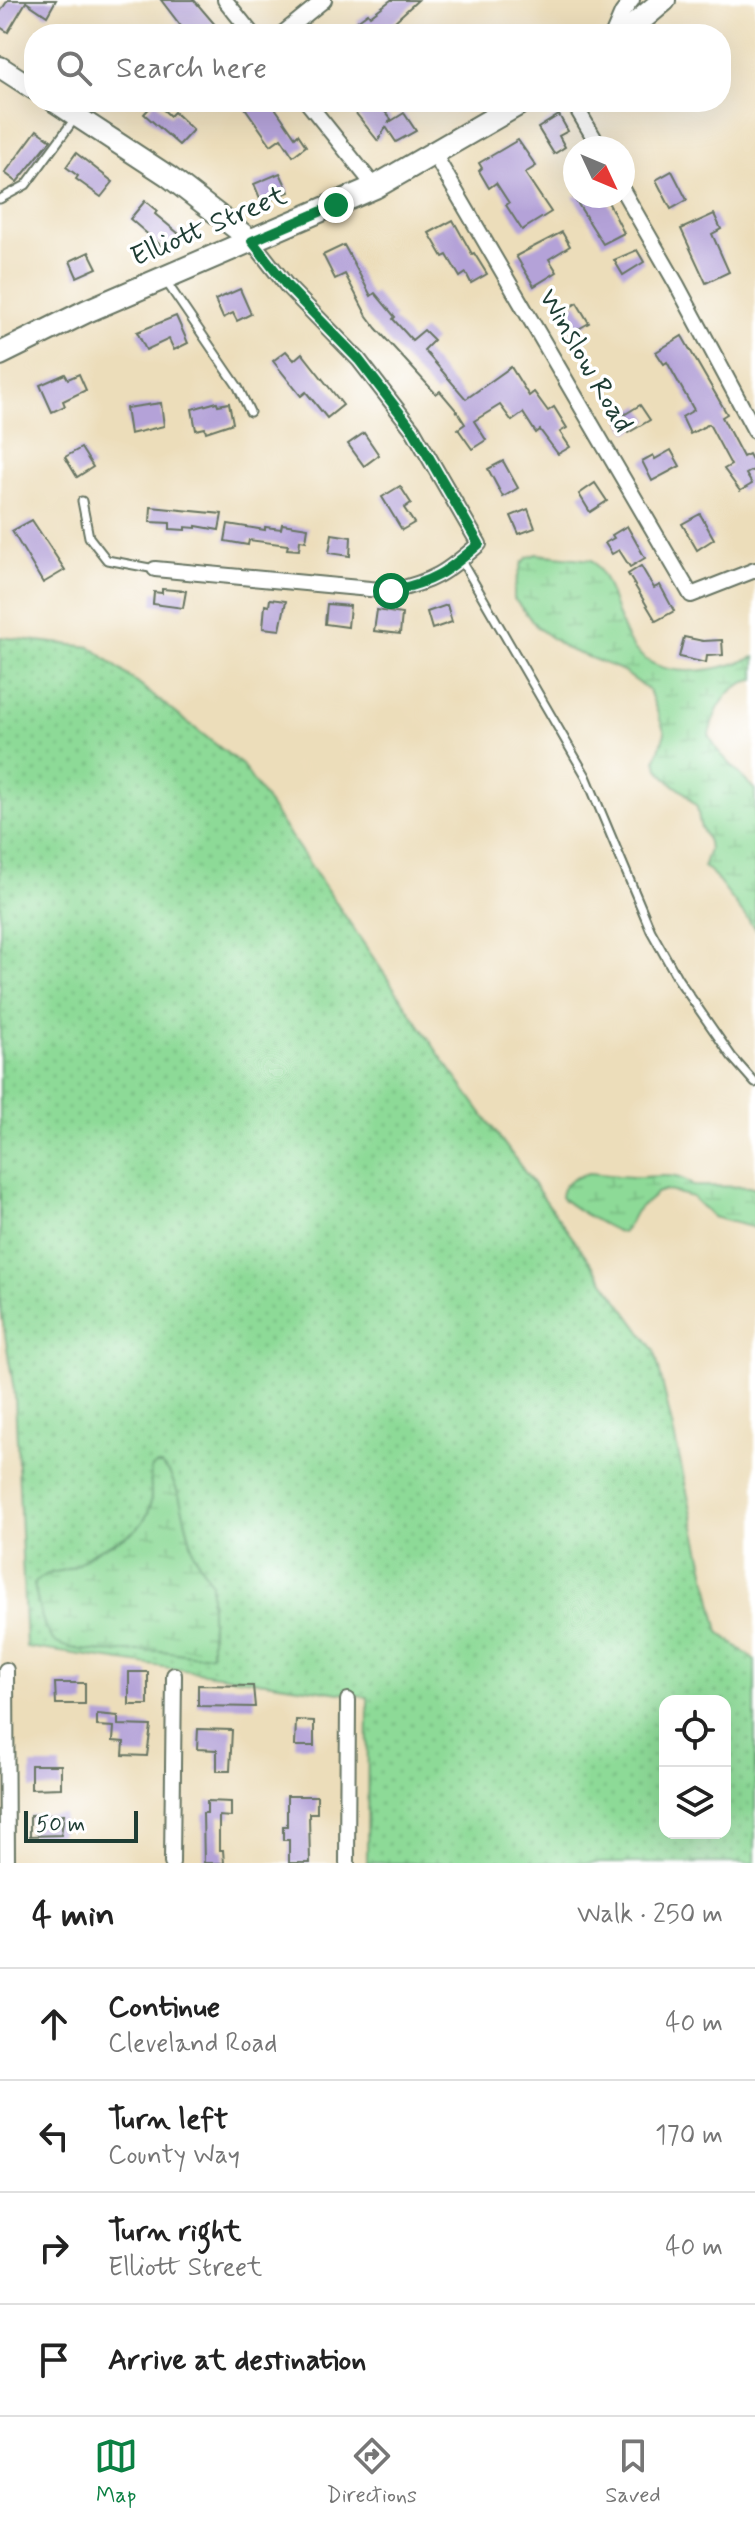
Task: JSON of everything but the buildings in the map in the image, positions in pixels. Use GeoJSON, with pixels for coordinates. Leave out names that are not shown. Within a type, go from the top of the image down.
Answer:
{"type":"FeatureCollection","features":[{"type":"Feature","properties":{"kind":"main road"},"geometry":{"type":"LineString","coordinates":[[623,24],[664,0]]}},
{"type":"Feature","properties":{"kind":"main road","name":"Elliott Street"},"geometry":{"type":"LineString","coordinates":[[0,354],[87,311],[375,187],[505,112]]}},
{"type":"Feature","properties":{"kind":"street"},"geometry":{"type":"LineString","coordinates":[[225,0],[244,24]]}},
{"type":"Feature","properties":{"kind":"street"},"geometry":{"type":"LineString","coordinates":[[294,24],[324,0]]}},
{"type":"Feature","properties":{"kind":"street"},"geometry":{"type":"LineString","coordinates":[[623,24],[632,0]]}},
{"type":"Feature","properties":{"kind":"street"},"geometry":{"type":"LineString","coordinates":[[0,67],[24,83]]}},
{"type":"Feature","properties":{"kind":"street"},"geometry":{"type":"LineString","coordinates":[[71,112],[168,176],[252,241],[287,286],[359,360],[413,430],[479,544],[445,573],[422,584],[391,591],[155,569]]}},
{"type":"Feature","properties":{"kind":"street"},"geometry":{"type":"LineString","coordinates":[[315,112],[375,187]]}},
{"type":"Feature","properties":{"kind":"street"},"geometry":{"type":"LineString","coordinates":[[579,112],[593,136]]}},
{"type":"Feature","properties":{"kind":"street","name":"Winslow Road"},"geometry":{"type":"LineString","coordinates":[[434,154],[691,595],[755,570]]}},
{"type":"Feature","properties":{"kind":"street"},"geometry":{"type":"LineString","coordinates":[[633,208],[755,431]]}},
{"type":"Feature","properties":{"kind":"street"},"geometry":{"type":"LineString","coordinates":[[6,1670],[7,1863]]}},
{"type":"Feature","properties":{"kind":"street"},"geometry":{"type":"LineString","coordinates":[[172,1863],[174,1675]]}},
{"type":"Feature","properties":{"kind":"street"},"geometry":{"type":"LineString","coordinates":[[347,1863],[348,1700]]}},
{"type":"Feature","properties":{"kind":"lane"},"geometry":{"type":"LineString","coordinates":[[0,199],[26,185],[77,116]]}},
{"type":"Feature","properties":{"kind":"lane"},"geometry":{"type":"LineString","coordinates":[[163,279],[238,387],[250,412]]}},
{"type":"Feature","properties":{"kind":"lane"},"geometry":{"type":"LineString","coordinates":[[82,501],[89,537],[107,560],[155,569]]}},
{"type":"Feature","properties":{"kind":"lane"},"geometry":{"type":"LineString","coordinates":[[461,560],[586,776],[657,943],[725,1047],[755,1083]]}},
{"type":"Feature","properties":{"kind":"green space"},"geometry":{"type":"Polygon","coordinates":[[[537,554],[592,560],[605,579],[630,643],[656,665],[671,670],[706,670],[755,657],[755,680],[745,682],[730,692],[714,717],[709,735],[718,751],[755,790],[755,929],[711,872],[703,867],[709,850],[697,807],[658,768],[656,759],[665,733],[649,690],[619,669],[567,649],[538,628],[514,599],[522,563],[537,554]]]}},
{"type":"Feature","properties":{"kind":"green space"},"geometry":{"type":"Polygon","coordinates":[[[0,637],[91,647],[242,765],[441,1057],[655,1351],[719,1632],[755,1661],[755,1863],[367,1863],[368,1697],[26,1647],[15,1397],[0,1304],[0,637]]]}},
{"type":"Feature","properties":{"kind":"green space"},"geometry":{"type":"Polygon","coordinates":[[[588,1173],[632,1177],[672,1176],[693,1186],[755,1187],[755,1228],[713,1217],[692,1197],[665,1190],[656,1193],[638,1209],[622,1233],[590,1217],[561,1197],[567,1184],[588,1173]]]}},
{"type":"Feature","properties":{"kind":"green space"},"geometry":{"type":"Polygon","coordinates":[[[156,1465],[169,1472],[179,1495],[194,1554],[211,1583],[211,1654],[92,1651],[65,1647],[55,1642],[44,1624],[34,1584],[47,1574],[73,1567],[138,1527],[150,1507],[151,1469],[156,1465]]]}},
{"type":"Feature","properties":{"kind":"route"},"geometry":{"type":"LineString","coordinates":[[336,205],[252,241],[287,286],[359,360],[413,430],[479,544],[445,573],[422,584],[391,591]]}}]}
